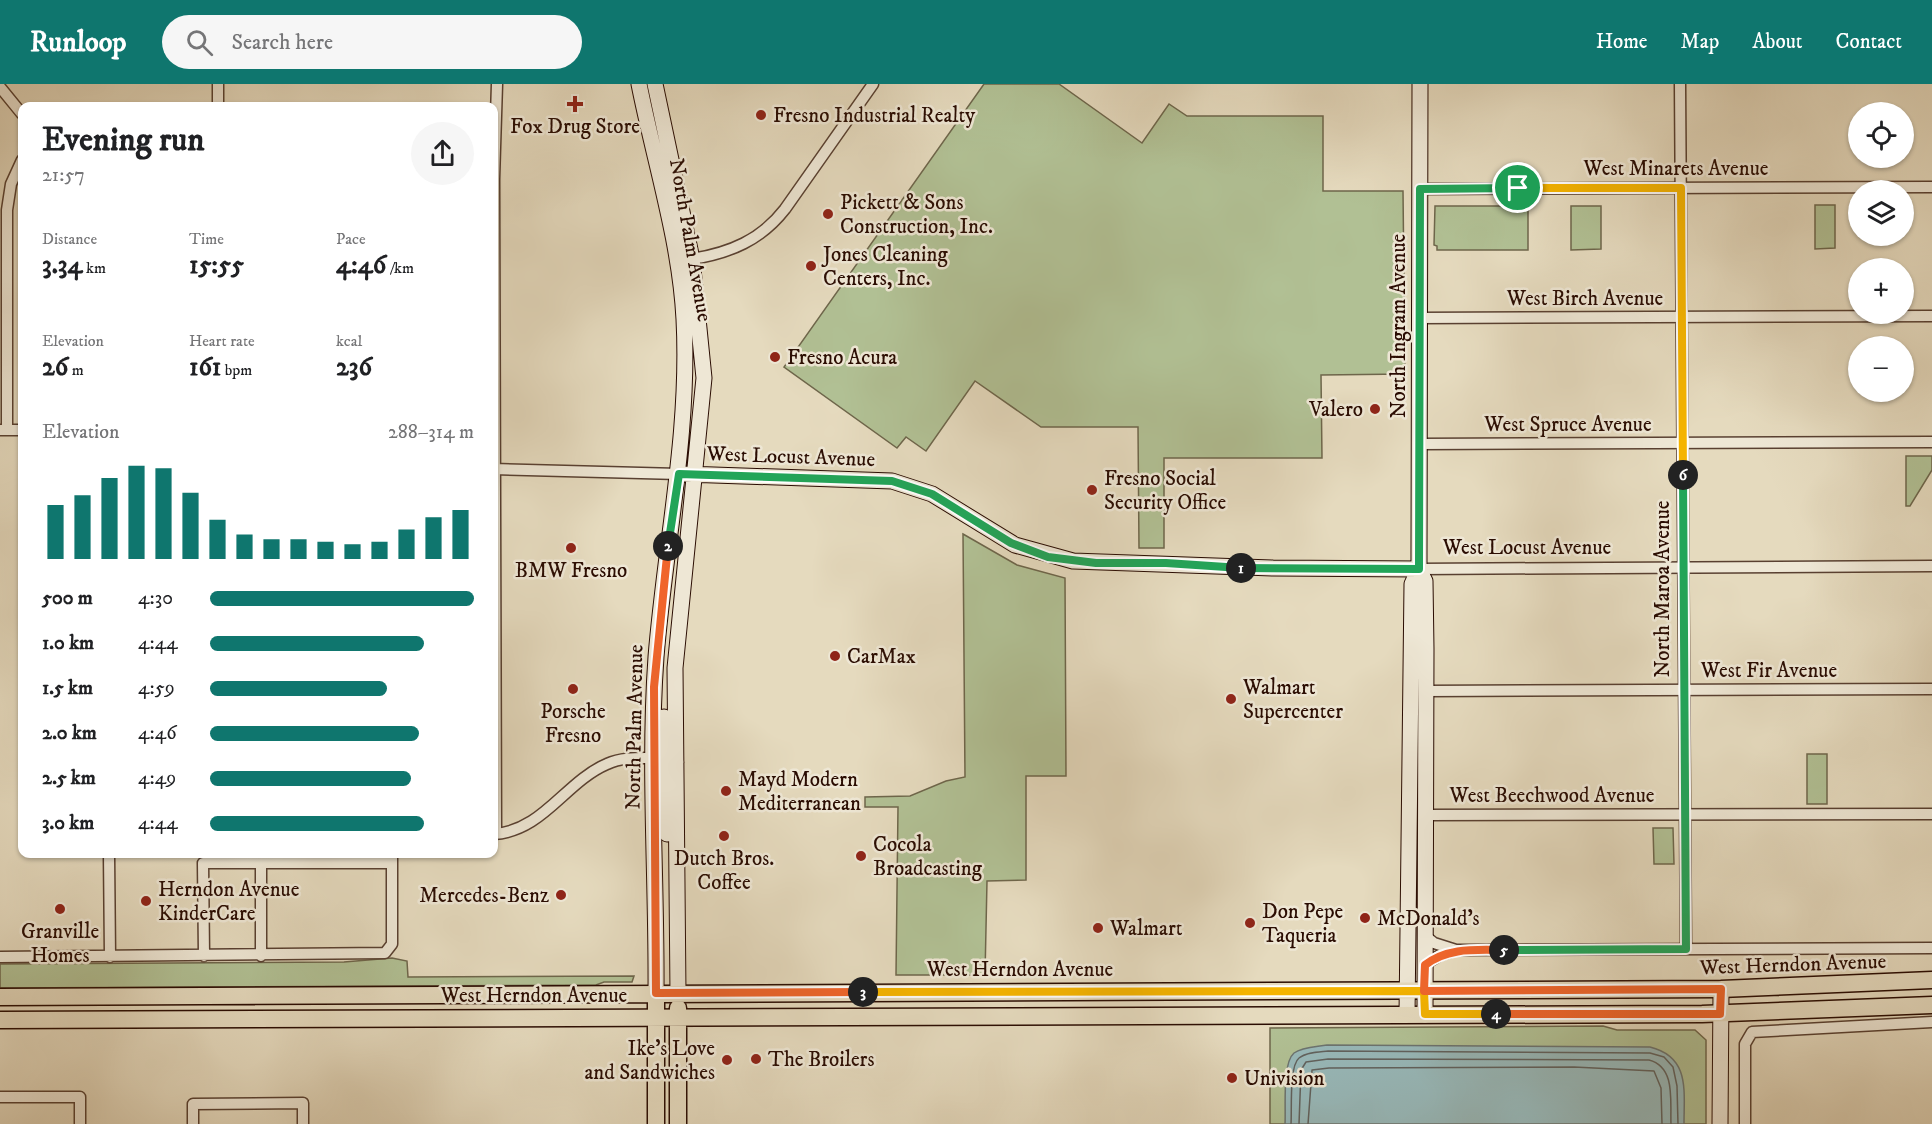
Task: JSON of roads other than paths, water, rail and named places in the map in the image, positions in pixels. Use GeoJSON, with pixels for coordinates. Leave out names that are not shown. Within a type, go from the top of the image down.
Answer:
{"type":"FeatureCollection","features":[{"type":"Feature","properties":{"kind":"main road","name":"North Palm Avenue"},"geometry":{"type":"LineString","coordinates":[[639,84],[677,267],[684,316],[686,371],[679,474],[656,656],[654,758],[656,1124]]}},
{"type":"Feature","properties":{"kind":"main road","name":"North Palm Avenue"},"geometry":{"type":"LineString","coordinates":[[655,84],[692,259],[704,378],[675,668],[678,1124]]}},
{"type":"Feature","properties":{"kind":"main road","name":"North Ingram Avenue"},"geometry":{"type":"LineString","coordinates":[[1407,1015],[1412,584],[1419,569],[1420,84]]}},
{"type":"Feature","properties":{"kind":"main road"},"geometry":{"type":"LineString","coordinates":[[652,146],[667,181],[683,254],[692,259]]}},
{"type":"Feature","properties":{"kind":"main road","name":"West Locust Avenue"},"geometry":{"type":"LineString","coordinates":[[679,474],[892,481],[932,494],[1011,543],[1038,554],[1073,561],[1273,568],[1419,569]]}},
{"type":"Feature","properties":{"kind":"main road","name":"North Ingram Avenue"},"geometry":{"type":"LineString","coordinates":[[1419,569],[1425,581],[1425,1014]]}},
{"type":"Feature","properties":{"kind":"main road"},"geometry":{"type":"LineString","coordinates":[[656,656],[663,668],[664,746],[676,762]]}},
{"type":"Feature","properties":{"kind":"main road"},"geometry":{"type":"LineString","coordinates":[[654,758],[662,764],[666,774],[667,841],[678,864]]}},
{"type":"Feature","properties":{"kind":"main road"},"geometry":{"type":"LineString","coordinates":[[1409,787],[1414,789],[1418,798],[1418,854],[1424,869]]}},
{"type":"Feature","properties":{"kind":"main road","name":"West Herndon Avenue"},"geometry":{"type":"LineString","coordinates":[[0,997],[1721,989],[1932,981]]}},
{"type":"Feature","properties":{"kind":"main road"},"geometry":{"type":"LineString","coordinates":[[1720,1124],[1721,989]]}},
{"type":"Feature","properties":{"kind":"main road","name":"West Herndon Avenue"},"geometry":{"type":"LineString","coordinates":[[0,1020],[1720,1014],[1932,1005]]}},
{"type":"Feature","properties":{"kind":"street"},"geometry":{"type":"LineString","coordinates":[[218,84],[218,102]]}},
{"type":"Feature","properties":{"kind":"street"},"geometry":{"type":"LineString","coordinates":[[496,102],[497,84]]}},
{"type":"Feature","properties":{"kind":"street"},"geometry":{"type":"LineString","coordinates":[[692,259],[729,251],[752,240],[769,227],[785,209],[873,84]]}},
{"type":"Feature","properties":{"kind":"street","name":"North Maroa Avenue"},"geometry":{"type":"LineString","coordinates":[[1680,84],[1686,949]]}},
{"type":"Feature","properties":{"kind":"street"},"geometry":{"type":"LineString","coordinates":[[0,87],[18,109]]}},
{"type":"Feature","properties":{"kind":"street"},"geometry":{"type":"LineString","coordinates":[[4,430],[7,210],[11,184],[18,168]]}},
{"type":"Feature","properties":{"kind":"street","name":"West Minarets Avenue"},"geometry":{"type":"LineString","coordinates":[[1420,189],[1932,187]]}},
{"type":"Feature","properties":{"kind":"street","name":"West Birch Avenue"},"geometry":{"type":"LineString","coordinates":[[1419,318],[1932,316]]}},
{"type":"Feature","properties":{"kind":"street","name":"West Spruce Avenue"},"geometry":{"type":"LineString","coordinates":[[1419,444],[1932,442]]}},
{"type":"Feature","properties":{"kind":"street","name":"West Locust Avenue"},"geometry":{"type":"LineString","coordinates":[[498,469],[679,474]]}},
{"type":"Feature","properties":{"kind":"street","name":"West Locust Avenue"},"geometry":{"type":"LineString","coordinates":[[1419,569],[1932,566]]}},
{"type":"Feature","properties":{"kind":"street","name":"West Fir Avenue"},"geometry":{"type":"LineString","coordinates":[[1426,691],[1932,689]]}},
{"type":"Feature","properties":{"kind":"street"},"geometry":{"type":"LineString","coordinates":[[498,833],[515,830],[533,821],[590,774],[609,763],[626,759],[654,758]]}},
{"type":"Feature","properties":{"kind":"street","name":"West Beechwood Avenue"},"geometry":{"type":"LineString","coordinates":[[1425,815],[1932,814]]}},
{"type":"Feature","properties":{"kind":"street"},"geometry":{"type":"LineString","coordinates":[[109,858],[110,957]]}},
{"type":"Feature","properties":{"kind":"street"},"geometry":{"type":"LineString","coordinates":[[0,957],[110,957],[380,955],[389,950],[392,944],[392,858],[261,858],[203,863],[204,956]]}},
{"type":"Feature","properties":{"kind":"street"},"geometry":{"type":"LineString","coordinates":[[261,858],[261,956]]}},
{"type":"Feature","properties":{"kind":"street","name":"West Herndon Avenue"},"geometry":{"type":"LineString","coordinates":[[1424,935],[1432,943],[1456,950],[1932,948]]}},
{"type":"Feature","properties":{"kind":"street","name":"West Herndon Avenue"},"geometry":{"type":"LineString","coordinates":[[1425,965],[1440,955],[1456,950]]}},
{"type":"Feature","properties":{"kind":"street"},"geometry":{"type":"LineString","coordinates":[[1745,1124],[1745,1044],[1752,1032],[1932,1022]]}},
{"type":"Feature","properties":{"kind":"street"},"geometry":{"type":"LineString","coordinates":[[0,1097],[80,1097],[80,1124]]}},
{"type":"Feature","properties":{"kind":"street"},"geometry":{"type":"LineString","coordinates":[[193,1124],[193,1104],[303,1103],[303,1124]]}},
{"type":"Feature","properties":{"kind":"water"},"geometry":{"type":"Polygon","coordinates":[[[1327,1045],[1650,1047],[1672,1058],[1682,1076],[1684,1124],[1285,1124],[1285,1086],[1290,1058],[1294,1053],[1302,1050],[1327,1045]]]}},
{"type":"Feature","properties":{"kind":"place","name":"Fox Drug Store"},"geometry":{"type":"Point","coordinates":[575,104]}},
{"type":"Feature","properties":{"kind":"place","name":"Fresno Industrial Realty"},"geometry":{"type":"Point","coordinates":[761,115]}},
{"type":"Feature","properties":{"kind":"place","name":"Pickett & Sons Construction, Inc."},"geometry":{"type":"Point","coordinates":[828,214]}},
{"type":"Feature","properties":{"kind":"place","name":"Jones Cleaning Centers, Inc."},"geometry":{"type":"Point","coordinates":[811,266]}},
{"type":"Feature","properties":{"kind":"place","name":"Fresno Acura"},"geometry":{"type":"Point","coordinates":[775,357]}},
{"type":"Feature","properties":{"kind":"place","name":"Valero"},"geometry":{"type":"Point","coordinates":[1375,409]}},
{"type":"Feature","properties":{"kind":"place","name":"Fresno Social Security Office"},"geometry":{"type":"Point","coordinates":[1092,490]}},
{"type":"Feature","properties":{"kind":"place","name":"BMW Fresno"},"geometry":{"type":"Point","coordinates":[571,548]}},
{"type":"Feature","properties":{"kind":"place","name":"CarMax"},"geometry":{"type":"Point","coordinates":[835,656]}},
{"type":"Feature","properties":{"kind":"place","name":"Porsche Fresno"},"geometry":{"type":"Point","coordinates":[573,689]}},
{"type":"Feature","properties":{"kind":"place","name":"Walmart Supercenter"},"geometry":{"type":"Point","coordinates":[1231,699]}},
{"type":"Feature","properties":{"kind":"place","name":"Mayd Modern Mediterranean"},"geometry":{"type":"Point","coordinates":[726,791]}},
{"type":"Feature","properties":{"kind":"place","name":"Dutch Bros. Coffee"},"geometry":{"type":"Point","coordinates":[724,836]}},
{"type":"Feature","properties":{"kind":"place","name":"Cocola Broadcasting"},"geometry":{"type":"Point","coordinates":[861,856]}},
{"type":"Feature","properties":{"kind":"place","name":"Mercedes-Benz"},"geometry":{"type":"Point","coordinates":[561,895]}},
{"type":"Feature","properties":{"kind":"place","name":"Herndon Avenue KinderCare"},"geometry":{"type":"Point","coordinates":[146,901]}},
{"type":"Feature","properties":{"kind":"place","name":"Granville Homes"},"geometry":{"type":"Point","coordinates":[60,909]}},
{"type":"Feature","properties":{"kind":"place","name":"McDonald's"},"geometry":{"type":"Point","coordinates":[1365,918]}},
{"type":"Feature","properties":{"kind":"place","name":"Don Pepe Taqueria"},"geometry":{"type":"Point","coordinates":[1250,923]}},
{"type":"Feature","properties":{"kind":"place","name":"Walmart"},"geometry":{"type":"Point","coordinates":[1098,928]}},
{"type":"Feature","properties":{"kind":"place","name":"The Broilers"},"geometry":{"type":"Point","coordinates":[756,1059]}},
{"type":"Feature","properties":{"kind":"place","name":"Ike's Love and Sandwiches"},"geometry":{"type":"Point","coordinates":[727,1060]}},
{"type":"Feature","properties":{"kind":"place","name":"Univision"},"geometry":{"type":"Point","coordinates":[1232,1078]}}]}
